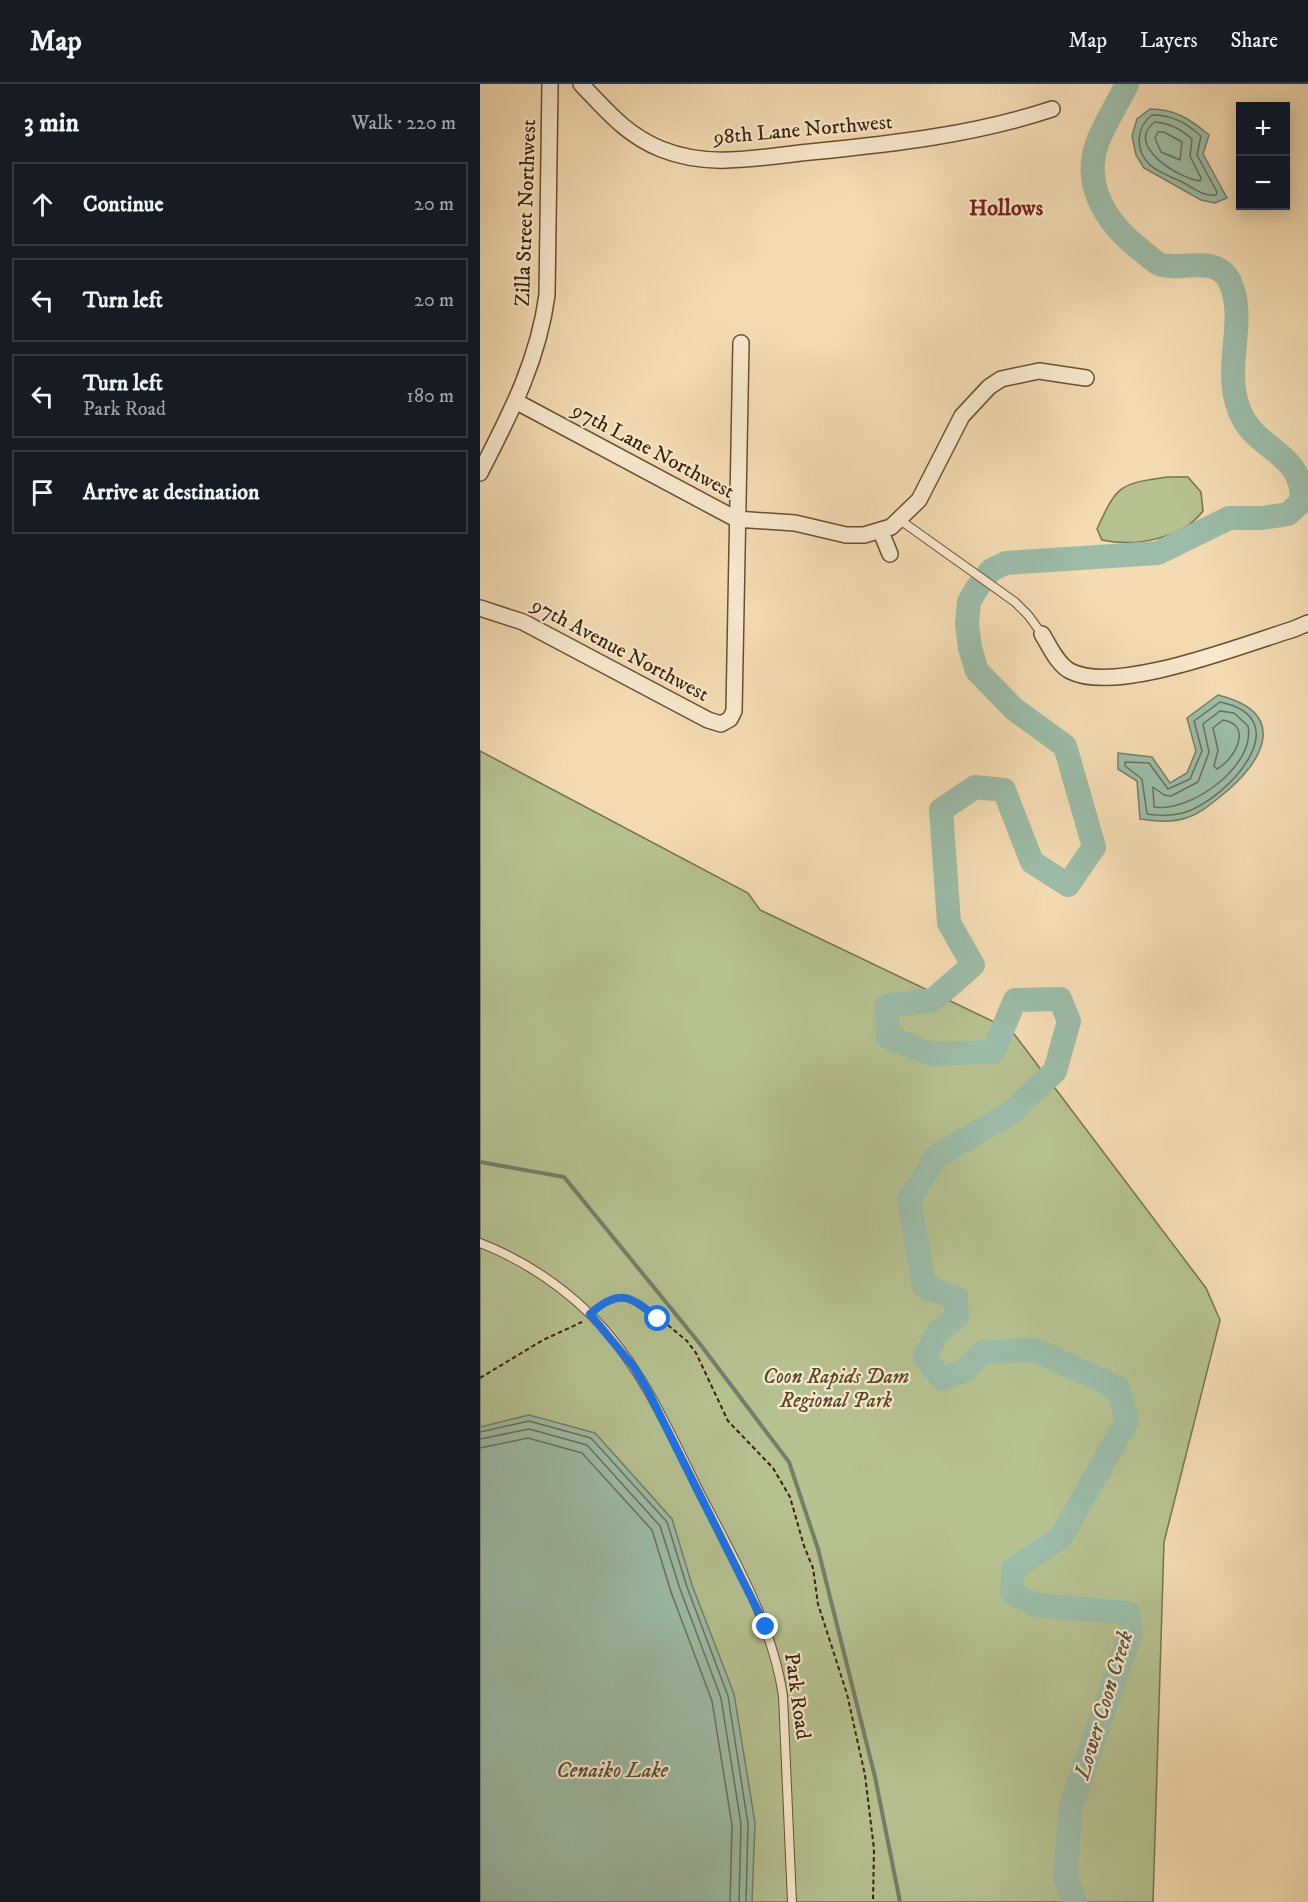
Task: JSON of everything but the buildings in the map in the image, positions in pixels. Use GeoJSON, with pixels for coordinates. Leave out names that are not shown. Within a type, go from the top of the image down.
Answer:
{"type":"FeatureCollection","features":[{"type":"Feature","properties":{"kind":"street","name":"Zilla Street Northwest"},"geometry":{"type":"LineString","coordinates":[[480,473],[517,402],[540,333],[547,295],[550,84]]}},
{"type":"Feature","properties":{"kind":"street","name":"98th Lane Northwest"},"geometry":{"type":"LineString","coordinates":[[580,84],[614,121],[632,135],[677,155],[716,162],[905,142],[1021,120],[1052,109]]}},
{"type":"Feature","properties":{"kind":"street"},"geometry":{"type":"LineString","coordinates":[[736,519],[741,343]]}},
{"type":"Feature","properties":{"kind":"street","name":"97th Lane Northwest"},"geometry":{"type":"LineString","coordinates":[[517,402],[736,519],[795,523],[846,534],[881,532],[900,520],[919,500],[962,416],[989,387],[1001,379],[1039,371],[1086,378]]}},
{"type":"Feature","properties":{"kind":"street","name":"97th Avenue Northwest"},"geometry":{"type":"LineString","coordinates":[[480,608],[523,622],[708,720],[726,723],[734,711],[736,519]]}},
{"type":"Feature","properties":{"kind":"street"},"geometry":{"type":"LineString","coordinates":[[881,532],[890,554]]}},
{"type":"Feature","properties":{"kind":"street"},"geometry":{"type":"LineString","coordinates":[[1042,634],[1068,670],[1089,678],[1113,679],[1155,671],[1294,629],[1308,622]]}},
{"type":"Feature","properties":{"kind":"lane"},"geometry":{"type":"LineString","coordinates":[[900,520],[1015,602],[1029,615],[1042,634]]}},
{"type":"Feature","properties":{"kind":"lane","name":"Park Road"},"geometry":{"type":"LineString","coordinates":[[480,1243],[547,1278],[590,1314],[633,1366],[648,1391],[766,1627],[779,1669],[783,1696],[792,1902]]}},
{"type":"Feature","properties":{"kind":"path"},"geometry":{"type":"LineString","coordinates":[[480,1378],[543,1340],[575,1327],[610,1299],[629,1298],[640,1302],[687,1341],[696,1353],[728,1421],[773,1468],[790,1497],[813,1568],[818,1604],[847,1694],[865,1775],[874,1849],[873,1902]]}},
{"type":"Feature","properties":{"kind":"green space"},"geometry":{"type":"Polygon","coordinates":[[[1167,477],[1188,477],[1201,492],[1203,511],[1194,521],[1157,539],[1129,542],[1102,540],[1097,529],[1115,495],[1129,485],[1167,477]]]}},
{"type":"Feature","properties":{"kind":"green space","name":"Coon Rapids Dam Regional Park"},"geometry":{"type":"Polygon","coordinates":[[[480,751],[748,893],[760,910],[1011,1030],[1206,1288],[1220,1320],[1164,1542],[1153,1902],[480,1902],[480,751]]]}},
{"type":"Feature","properties":{"kind":"water"},"geometry":{"type":"Polygon","coordinates":[[[1150,109],[1159,109],[1182,116],[1209,135],[1203,154],[1227,198],[1215,203],[1201,200],[1144,168],[1136,155],[1132,136],[1137,119],[1150,109]]]}},
{"type":"Feature","properties":{"kind":"water"},"geometry":{"type":"Polygon","coordinates":[[[1218,695],[1241,703],[1255,714],[1262,726],[1263,740],[1249,769],[1213,803],[1195,814],[1174,821],[1140,819],[1137,781],[1118,769],[1118,753],[1152,757],[1170,783],[1187,773],[1196,751],[1187,718],[1218,695]]]}},
{"type":"Feature","properties":{"kind":"water","name":"Cenaiko Lake"},"geometry":{"type":"Polygon","coordinates":[[[529,1415],[595,1433],[672,1519],[692,1585],[734,1694],[755,1823],[752,1902],[480,1902],[480,1427],[529,1415]]]}},
{"type":"Feature","properties":{"kind":"waterway","name":"Lower Coon Creek"},"geometry":{"type":"LineString","coordinates":[[1075,1902],[1065,1877],[1071,1806],[1131,1632],[1128,1613],[1034,1605],[1012,1592],[1013,1569],[1061,1537],[1127,1421],[1118,1388],[1035,1350],[983,1352],[965,1370],[942,1379],[925,1357],[937,1333],[957,1317],[956,1298],[924,1286],[909,1199],[937,1156],[1012,1112],[1055,1071],[1069,1021],[1060,999],[1015,1000],[993,1052],[931,1054],[888,1037],[887,1006],[933,1000],[973,965],[949,923],[941,810],[975,787],[1004,790],[1032,862],[1068,885],[1094,847],[1065,746],[1014,709],[977,671],[970,648],[967,624],[969,602],[991,570],[1006,563],[1158,553],[1229,518],[1262,518],[1288,514],[1302,501],[1301,486],[1296,473],[1280,455],[1252,431],[1244,420],[1237,403],[1233,368],[1237,315],[1235,298],[1230,282],[1224,273],[1207,266],[1167,266],[1157,263],[1129,240],[1108,216],[1100,202],[1095,188],[1094,157],[1101,134],[1127,84]]}},
{"type":"Feature","properties":{"kind":"waterway"},"geometry":{"type":"LineString","coordinates":[[480,1162],[564,1177],[700,1344],[789,1462],[818,1549],[875,1777],[900,1902]]}},
{"type":"Feature","properties":{"kind":"district","name":"Hollows"},"geometry":{"type":"Point","coordinates":[1006,208]}},
{"type":"Feature","properties":{"kind":"route"},"geometry":{"type":"LineString","coordinates":[[658,1319],[640,1302],[621,1297],[610,1299],[590,1314],[633,1366],[648,1391],[766,1627]]}}]}
